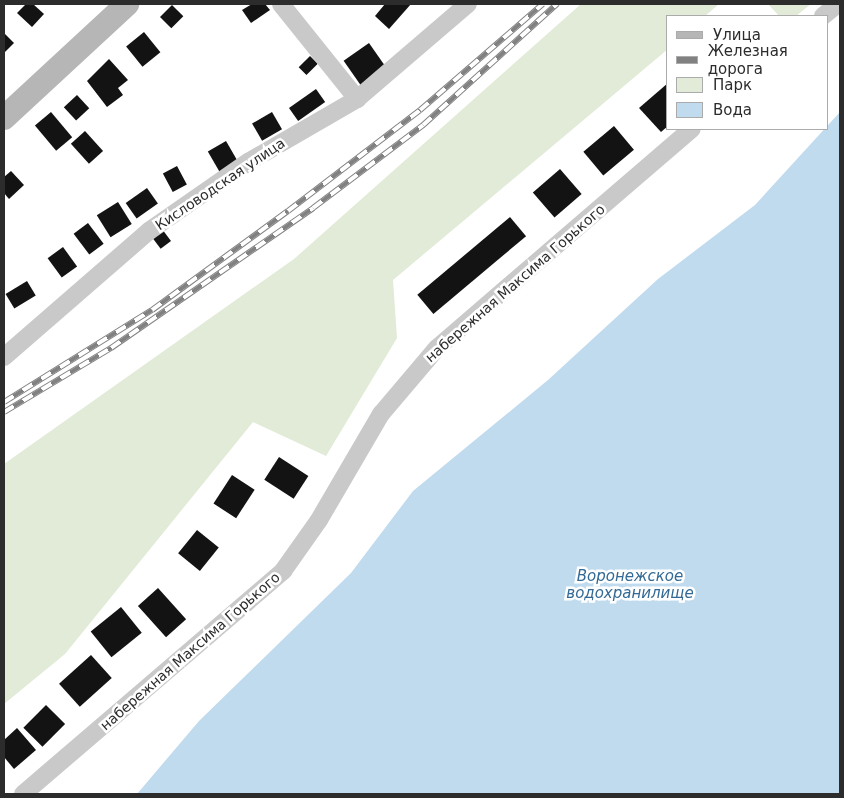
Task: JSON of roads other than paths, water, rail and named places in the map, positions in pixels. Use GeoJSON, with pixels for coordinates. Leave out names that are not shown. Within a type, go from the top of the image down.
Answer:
{"type":"FeatureCollection","features":[{"type":"Feature","properties":{"kind":"main road"},"geometry":{"type":"LineString","coordinates":[[4,118],[127,4]]}},
{"type":"Feature","properties":{"kind":"street"},"geometry":{"type":"LineString","coordinates":[[281,4],[357,99]]}},
{"type":"Feature","properties":{"kind":"street","name":"Кисловодская улица"},"geometry":{"type":"LineString","coordinates":[[4,357],[150,231],[248,162],[357,99],[468,4]]}},
{"type":"Feature","properties":{"kind":"street"},"geometry":{"type":"LineString","coordinates":[[824,15],[838,4]]}},
{"type":"Feature","properties":{"kind":"street","name":"набережная Максима Горького"},"geometry":{"type":"LineString","coordinates":[[23,794],[283,571],[319,520],[381,414],[437,348],[691,130]]}},
{"type":"Feature","properties":{"kind":"water","name":"Воронежское водохранилище"},"geometry":{"type":"Polygon","coordinates":[[[840,112],[840,794],[137,794],[199,721],[351,573],[413,491],[548,380],[658,279],[755,205],[824,130],[829,130],[829,124],[840,112]]]}},
{"type":"Feature","properties":{"kind":"railway"},"geometry":{"type":"LineString","coordinates":[[4,402],[152,310],[288,211],[420,110],[543,4]]}},
{"type":"Feature","properties":{"kind":"railway"},"geometry":{"type":"LineString","coordinates":[[4,412],[111,348],[313,208],[423,125],[557,4]]}}]}
